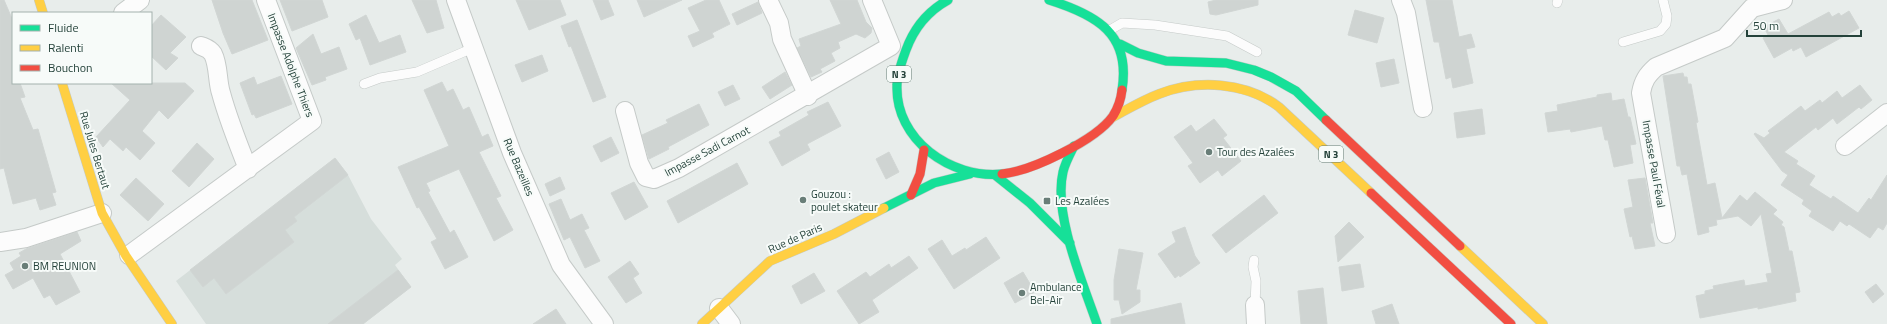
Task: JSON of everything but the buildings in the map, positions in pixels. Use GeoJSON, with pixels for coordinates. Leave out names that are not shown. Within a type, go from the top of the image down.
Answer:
{"type":"FeatureCollection","features":[{"type":"Feature","properties":{"kind":"main road"},"geometry":{"type":"LineString","coordinates":[[39,0],[43,12]]}},
{"type":"Feature","properties":{"kind":"main road","name":"N 3"},"geometry":{"type":"LineString","coordinates":[[1049,0],[1084,13],[1110,30],[1120,44],[1124,64],[1123,85],[1120,101],[1112,117]]}},
{"type":"Feature","properties":{"kind":"main road","name":"N 3"},"geometry":{"type":"LineString","coordinates":[[943,1],[920,23],[913,33],[898,48],[896,82],[899,107],[903,119],[913,136],[924,150],[940,160],[970,174],[995,176],[1025,169],[1055,156],[1094,133],[1112,117],[1145,100],[1170,91],[1207,84],[1249,90],[1268,99],[1298,124],[1510,324]]}},
{"type":"Feature","properties":{"kind":"main road","name":"N 3"},"geometry":{"type":"LineString","coordinates":[[1120,44],[1142,56],[1165,61],[1225,63],[1268,75],[1296,91],[1543,324]]}},
{"type":"Feature","properties":{"kind":"main road","name":"Rue Jules Bertaut"},"geometry":{"type":"LineString","coordinates":[[62,84],[105,218],[172,324]]}},
{"type":"Feature","properties":{"kind":"main road"},"geometry":{"type":"LineString","coordinates":[[1074,146],[1063,171],[1060,189],[1070,243],[1097,324]]}},
{"type":"Feature","properties":{"kind":"main road"},"geometry":{"type":"LineString","coordinates":[[911,195],[920,174],[924,150]]}},
{"type":"Feature","properties":{"kind":"main road","name":"Rue de Paris"},"geometry":{"type":"LineString","coordinates":[[702,324],[770,261],[834,234],[934,183],[970,174]]}},
{"type":"Feature","properties":{"kind":"main road"},"geometry":{"type":"LineString","coordinates":[[995,176],[1030,203],[1070,243]]}},
{"type":"Feature","properties":{"kind":"main road","name":"Rue Jules Bertaut"},"geometry":{"type":"LineString","coordinates":[[127,255],[178,324]]}},
{"type":"Feature","properties":{"kind":"street"},"geometry":{"type":"LineString","coordinates":[[124,12],[140,0]]}},
{"type":"Feature","properties":{"kind":"street","name":"Impasse Adolphe Thiers"},"geometry":{"type":"LineString","coordinates":[[127,255],[248,169],[312,121],[266,0]]}},
{"type":"Feature","properties":{"kind":"street","name":"Rue Bazeilles"},"geometry":{"type":"LineString","coordinates":[[456,0],[512,153],[556,267],[604,324]]}},
{"type":"Feature","properties":{"kind":"street"},"geometry":{"type":"LineString","coordinates":[[768,0],[779,23],[782,39],[808,96]]}},
{"type":"Feature","properties":{"kind":"street"},"geometry":{"type":"LineString","coordinates":[[872,0],[898,48]]}},
{"type":"Feature","properties":{"kind":"street"},"geometry":{"type":"LineString","coordinates":[[1401,0],[1406,13],[1423,108]]}},
{"type":"Feature","properties":{"kind":"street","name":"Impasse Paul Féval"},"geometry":{"type":"LineString","coordinates":[[1666,234],[1642,93],[1643,83],[1648,74],[1656,67],[1725,38],[1752,8],[1783,0]]}},
{"type":"Feature","properties":{"kind":"street"},"geometry":{"type":"LineString","coordinates":[[201,46],[207,48],[212,53],[216,64],[219,88],[228,119],[248,169]]}},
{"type":"Feature","properties":{"kind":"street","name":"Impasse Sadi Carnot"},"geometry":{"type":"LineString","coordinates":[[625,111],[639,163],[646,178],[654,179],[680,168],[808,96],[898,48]]}},
{"type":"Feature","properties":{"kind":"street"},"geometry":{"type":"LineString","coordinates":[[1845,146],[1887,113]]}},
{"type":"Feature","properties":{"kind":"street"},"geometry":{"type":"LineString","coordinates":[[0,242],[26,238],[105,218]]}},
{"type":"Feature","properties":{"kind":"street"},"geometry":{"type":"LineString","coordinates":[[1255,305],[1256,324]]}},
{"type":"Feature","properties":{"kind":"street"},"geometry":{"type":"LineString","coordinates":[[719,308],[731,324]]}},
{"type":"Feature","properties":{"kind":"lane"},"geometry":{"type":"LineString","coordinates":[[1624,42],[1660,31],[1666,24],[1667,16],[1663,0]]}},
{"type":"Feature","properties":{"kind":"lane"},"geometry":{"type":"LineString","coordinates":[[1110,30],[1122,22],[1155,25],[1227,36],[1258,52]]}},
{"type":"Feature","properties":{"kind":"lane"},"geometry":{"type":"LineString","coordinates":[[364,84],[380,78],[417,72],[473,48]]}},
{"type":"Feature","properties":{"kind":"lane"},"geometry":{"type":"LineString","coordinates":[[1254,260],[1253,267],[1256,281],[1255,305]]}},
{"type":"Feature","properties":{"kind":"shaded area"},"geometry":{"type":"Polygon","coordinates":[[[335,158],[348,175],[371,219],[402,259],[395,265],[411,287],[363,324],[206,324],[176,281],[289,194],[290,195],[296,188],[335,158]]]}},
{"type":"Feature","properties":{"kind":"traffic: fast"},"geometry":{"type":"LineString","coordinates":[[948,0],[934,9],[922,21],[909,42],[898,76],[897,85],[899,105],[905,123],[916,139],[930,152],[946,163],[964,170],[983,174],[1002,174]]}},
{"type":"Feature","properties":{"kind":"traffic: fast"},"geometry":{"type":"LineString","coordinates":[[1049,0],[1096,20],[1116,41],[1121,54],[1123,71],[1122,90]]}},
{"type":"Feature","properties":{"kind":"traffic: fast"},"geometry":{"type":"LineString","coordinates":[[1120,44],[1138,53],[1166,61],[1226,63],[1254,70],[1271,77],[1296,91],[1326,120]]}},
{"type":"Feature","properties":{"kind":"traffic: fast"},"geometry":{"type":"LineString","coordinates":[[1074,146],[1063,172],[1061,189],[1062,208],[1077,269],[1097,324]]}},
{"type":"Feature","properties":{"kind":"traffic: fast"},"geometry":{"type":"LineString","coordinates":[[884,208],[934,183],[970,174]]}},
{"type":"Feature","properties":{"kind":"traffic: fast"},"geometry":{"type":"LineString","coordinates":[[995,175],[1030,203],[1070,243]]}},
{"type":"Feature","properties":{"kind":"traffic: slow"},"geometry":{"type":"LineString","coordinates":[[39,0],[43,12]]}},
{"type":"Feature","properties":{"kind":"traffic: slow"},"geometry":{"type":"LineString","coordinates":[[62,84],[102,213],[126,256],[172,324]]}},
{"type":"Feature","properties":{"kind":"traffic: slow"},"geometry":{"type":"LineString","coordinates":[[1113,117],[1153,96],[1174,89],[1190,86],[1221,86],[1252,92],[1279,107],[1371,193]]}},
{"type":"Feature","properties":{"kind":"traffic: slow"},"geometry":{"type":"LineString","coordinates":[[702,324],[770,261],[834,234],[884,208]]}},
{"type":"Feature","properties":{"kind":"traffic: slow"},"geometry":{"type":"LineString","coordinates":[[1460,246],[1543,324]]}},
{"type":"Feature","properties":{"kind":"traffic: jam"},"geometry":{"type":"LineString","coordinates":[[1002,174],[1015,172],[1046,161],[1093,135],[1113,116],[1119,103],[1122,90]]}},
{"type":"Feature","properties":{"kind":"traffic: jam"},"geometry":{"type":"LineString","coordinates":[[1326,120],[1460,246]]}},
{"type":"Feature","properties":{"kind":"traffic: jam"},"geometry":{"type":"LineString","coordinates":[[911,195],[920,174],[924,150]]}},
{"type":"Feature","properties":{"kind":"traffic: jam"},"geometry":{"type":"LineString","coordinates":[[1371,193],[1511,324]]}},
{"type":"Feature","properties":{"kind":"place","name":"Tour des Azalées"},"geometry":{"type":"Point","coordinates":[1209,152]}},
{"type":"Feature","properties":{"kind":"place","name":"Gouzou : poulet skateur"},"geometry":{"type":"Point","coordinates":[803,200]}},
{"type":"Feature","properties":{"kind":"place","name":"Les Azalées"},"geometry":{"type":"Point","coordinates":[1047,201]}},
{"type":"Feature","properties":{"kind":"place","name":"BM REUNION"},"geometry":{"type":"Point","coordinates":[25,266]}},
{"type":"Feature","properties":{"kind":"place","name":"Ambulance Bel-Air"},"geometry":{"type":"Point","coordinates":[1022,293]}}]}
